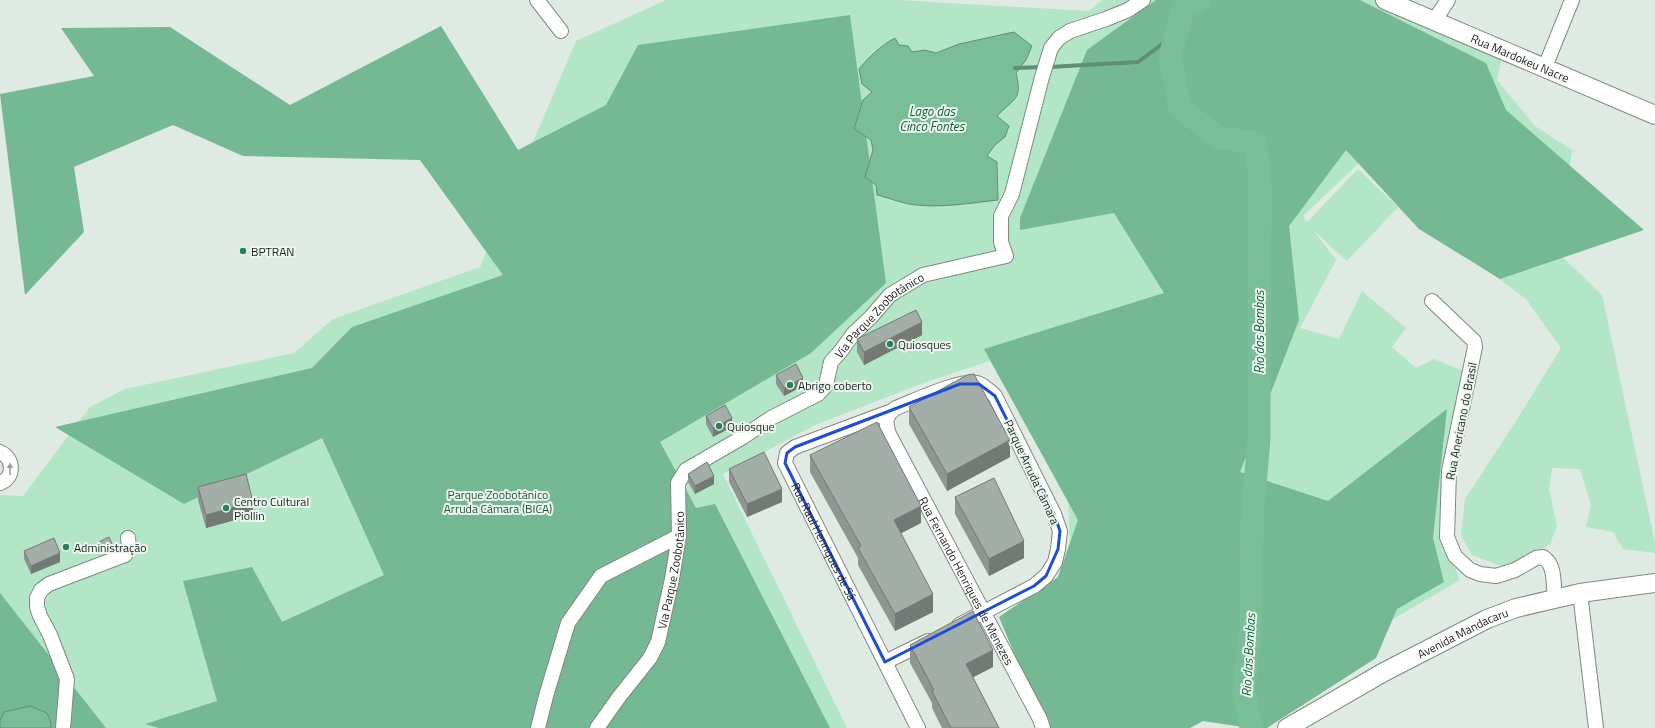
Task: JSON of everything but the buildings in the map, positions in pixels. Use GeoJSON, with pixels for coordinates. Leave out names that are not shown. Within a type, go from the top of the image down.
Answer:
{"type":"FeatureCollection","features":[{"type":"Feature","properties":{"kind":"main road","name":"Rua Mardokeu Nacre"},"geometry":{"type":"LineString","coordinates":[[1385,0],[1655,115]]}},
{"type":"Feature","properties":{"kind":"main road","name":"Avenida Mandacaru"},"geometry":{"type":"LineString","coordinates":[[1287,728],[1384,672],[1487,619],[1516,608],[1580,593],[1655,583]]}},
{"type":"Feature","properties":{"kind":"street"},"geometry":{"type":"LineString","coordinates":[[537,0],[561,31]]}},
{"type":"Feature","properties":{"kind":"street","name":"Via Parque Zoobotânico"},"geometry":{"type":"LineString","coordinates":[[597,728],[650,658],[658,642],[672,579],[679,536],[678,483],[686,470],[743,437],[770,418],[818,394],[826,384],[831,362],[854,333],[870,318],[890,295],[923,275],[1006,256],[1001,242],[1001,216],[1012,194],[1042,77],[1051,48],[1059,38],[1070,31],[1128,10],[1143,0]]}},
{"type":"Feature","properties":{"kind":"street"},"geometry":{"type":"LineString","coordinates":[[1434,21],[1448,0]]}},
{"type":"Feature","properties":{"kind":"street"},"geometry":{"type":"LineString","coordinates":[[1545,67],[1572,0]]}},
{"type":"Feature","properties":{"kind":"street","name":"Rua Anericano do Brasil"},"geometry":{"type":"LineString","coordinates":[[1432,301],[1474,341],[1475,347],[1449,471],[1447,537],[1455,556],[1470,570],[1480,574],[1496,576],[1515,570],[1536,558],[1543,557],[1548,560],[1551,566],[1555,599]]}},
{"type":"Feature","properties":{"kind":"street","name":"Parque Arruda Câmara"},"geometry":{"type":"LineString","coordinates":[[885,662],[984,613],[1034,586],[1046,576],[1054,562],[1058,549],[1060,531],[1054,514],[995,396],[986,388],[972,382],[960,384],[889,412]]}},
{"type":"Feature","properties":{"kind":"street","name":"Rua Fernando Henriques de Menezes"},"geometry":{"type":"LineString","coordinates":[[889,412],[886,419],[886,426],[889,434],[1040,719],[1042,728]]}},
{"type":"Feature","properties":{"kind":"street","name":"Rua Raul Henriques de Sá"},"geometry":{"type":"LineString","coordinates":[[889,412],[795,447],[787,453],[785,463],[918,728]]}},
{"type":"Feature","properties":{"kind":"street"},"geometry":{"type":"LineString","coordinates":[[0,452],[6,455],[10,462],[11,470],[8,478],[0,483]]}},
{"type":"Feature","properties":{"kind":"street"},"geometry":{"type":"LineString","coordinates":[[538,728],[568,623],[601,576],[679,536]]}},
{"type":"Feature","properties":{"kind":"street"},"geometry":{"type":"LineString","coordinates":[[63,728],[67,679],[50,635],[40,616],[37,607],[37,598],[41,590],[49,584],[125,555],[129,548],[128,538]]}},
{"type":"Feature","properties":{"kind":"street"},"geometry":{"type":"LineString","coordinates":[[1580,593],[1596,728]]}},
{"type":"Feature","properties":{"kind":"highlighted area"},"geometry":{"type":"Polygon","coordinates":[[[960,384],[979,384],[995,396],[1054,514],[1060,531],[1058,549],[1046,576],[1034,586],[885,662],[785,463],[787,453],[795,447],[960,384]]]}},
{"type":"Feature","properties":{"kind":"green space","name":"Parque Zoobotânico Arruda Câmara (BICA)"},"geometry":{"type":"Polygon","coordinates":[[[666,0],[897,0],[1089,11],[1102,0],[1381,0],[1503,54],[1497,80],[1535,126],[1572,150],[1567,182],[1502,199],[1602,295],[1655,543],[1655,553],[1623,549],[1613,532],[1586,527],[1591,505],[1580,469],[1552,468],[1549,489],[1557,526],[1550,544],[1510,569],[1472,555],[1461,535],[1465,499],[1518,418],[1561,348],[1526,299],[1406,209],[1359,163],[1303,216],[1307,222],[1358,169],[1398,207],[1347,261],[1313,230],[1336,260],[1300,328],[1339,339],[1362,291],[1406,328],[1392,347],[1416,368],[1434,359],[1463,371],[1445,472],[1440,533],[1460,580],[1248,704],[1055,585],[1070,542],[1068,501],[990,361],[926,382],[815,425],[723,474],[847,728],[0,728],[0,495],[23,496],[90,407],[125,389],[294,353],[333,319],[480,267],[576,41],[666,0]]]}},
{"type":"Feature","properties":{"kind":"green space"},"geometry":{"type":"Polygon","coordinates":[[[1156,0],[1360,0],[1486,63],[1506,110],[1644,230],[1500,279],[1419,229],[1346,150],[1289,226],[1299,320],[1240,472],[1328,501],[1447,409],[1433,538],[1444,582],[1397,609],[1376,658],[1267,728],[1249,728],[1203,721],[1190,728],[1045,728],[999,617],[1058,577],[1078,520],[984,349],[1164,293],[1114,213],[1020,230],[1020,218],[1087,50],[1156,0]]]}},
{"type":"Feature","properties":{"kind":"green space"},"geometry":{"type":"Polygon","coordinates":[[[850,15],[886,283],[811,353],[660,442],[696,508],[715,504],[830,728],[159,728],[145,724],[217,701],[183,581],[252,567],[282,622],[384,575],[322,438],[184,504],[55,427],[312,368],[352,327],[503,275],[420,160],[243,156],[173,125],[74,167],[84,232],[25,295],[0,94],[94,76],[61,28],[170,27],[290,105],[441,26],[518,150],[606,105],[638,45],[850,15]]]}},
{"type":"Feature","properties":{"kind":"green space"},"geometry":{"type":"Polygon","coordinates":[[[0,593],[106,728],[0,728],[0,593]]]}},
{"type":"Feature","properties":{"kind":"water","name":"Lago das Cinco Fontes"},"geometry":{"type":"Polygon","coordinates":[[[1014,32],[1032,46],[1026,60],[1016,73],[1018,94],[1016,98],[997,116],[1009,126],[1005,137],[995,145],[987,156],[997,162],[998,200],[957,205],[926,206],[906,203],[877,195],[876,185],[865,177],[873,150],[871,140],[854,129],[863,100],[872,92],[862,84],[859,69],[885,44],[895,38],[899,45],[908,46],[912,52],[925,50],[936,53],[959,44],[1014,32]]]}},
{"type":"Feature","properties":{"kind":"water"},"geometry":{"type":"Polygon","coordinates":[[[30,706],[47,713],[51,723],[51,728],[0,728],[0,721],[4,712],[30,706]]]}},
{"type":"Feature","properties":{"kind":"waterway","name":"Rio das Bombas"},"geometry":{"type":"LineString","coordinates":[[1200,0],[1183,8],[1170,56],[1180,108],[1219,138],[1256,143],[1260,184],[1259,438],[1252,520],[1251,627],[1244,691],[1251,728]]}},
{"type":"Feature","properties":{"kind":"waterway"},"geometry":{"type":"LineString","coordinates":[[1049,67],[1138,62],[1176,34]]}},
{"type":"Feature","properties":{"kind":"waterway"},"geometry":{"type":"LineString","coordinates":[[1015,68],[1042,67]]}},
{"type":"Feature","properties":{"kind":"place","name":"BPTRAN"},"geometry":{"type":"Point","coordinates":[243,251]}},
{"type":"Feature","properties":{"kind":"place","name":"Quiosques"},"geometry":{"type":"Point","coordinates":[890,344]}},
{"type":"Feature","properties":{"kind":"place","name":"Abrigo coberto"},"geometry":{"type":"Point","coordinates":[790,385]}},
{"type":"Feature","properties":{"kind":"place","name":"Quiosque"},"geometry":{"type":"Point","coordinates":[719,426]}},
{"type":"Feature","properties":{"kind":"place","name":"Centro Cultural Piollin"},"geometry":{"type":"Point","coordinates":[226,508]}},
{"type":"Feature","properties":{"kind":"place","name":"Administração"},"geometry":{"type":"Point","coordinates":[66,547]}}]}
